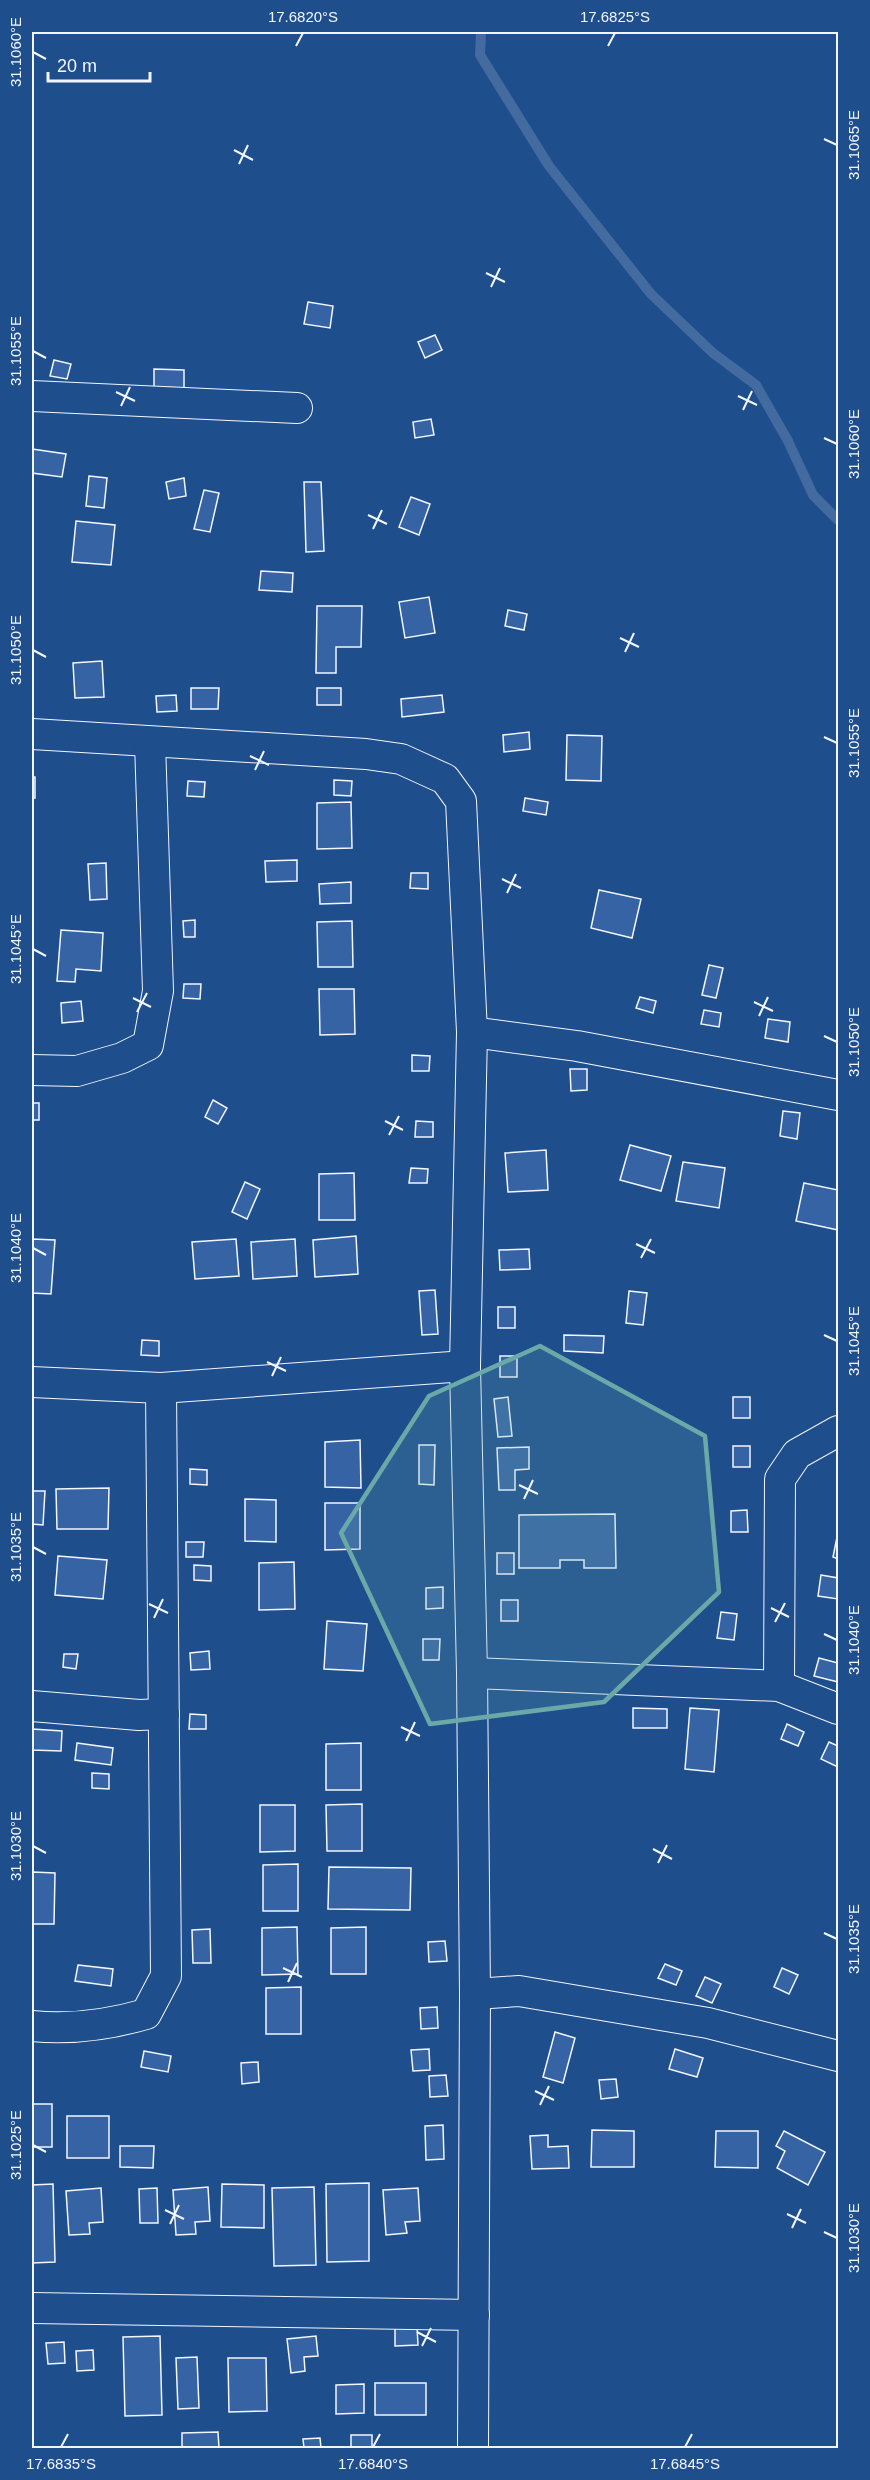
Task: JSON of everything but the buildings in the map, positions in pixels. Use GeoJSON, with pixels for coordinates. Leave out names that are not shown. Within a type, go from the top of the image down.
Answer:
{"type":"FeatureCollection","features":[{"type":"Feature","properties":{"kind":"street"},"geometry":{"type":"LineString","coordinates":[[32,396],[297,408]]}},
{"type":"Feature","properties":{"kind":"street"},"geometry":{"type":"LineString","coordinates":[[32,734],[366,754],[401,759],[445,779],[460,801],[472,1032],[465,1366],[472,1673],[475,1994],[473,2448]]}},
{"type":"Feature","properties":{"kind":"street"},"geometry":{"type":"LineString","coordinates":[[32,1070],[77,1071],[122,1058],[148,1045],[158,991],[150,742]]}},
{"type":"Feature","properties":{"kind":"street"},"geometry":{"type":"LineString","coordinates":[[472,1032],[577,1046],[838,1095]]}},
{"type":"Feature","properties":{"kind":"street"},"geometry":{"type":"LineString","coordinates":[[32,1382],[161,1388],[465,1366]]}},
{"type":"Feature","properties":{"kind":"street"},"geometry":{"type":"LineString","coordinates":[[32,2026],[59,2029],[109,2024],[146,2014],[166,1976],[161,1388]]}},
{"type":"Feature","properties":{"kind":"street"},"geometry":{"type":"LineString","coordinates":[[778,1686],[780,1479],[797,1454],[838,1431]]}},
{"type":"Feature","properties":{"kind":"street"},"geometry":{"type":"LineString","coordinates":[[472,1673],[778,1686],[838,1709]]}},
{"type":"Feature","properties":{"kind":"street"},"geometry":{"type":"LineString","coordinates":[[32,1706],[139,1715],[164,1714]]}},
{"type":"Feature","properties":{"kind":"street"},"geometry":{"type":"LineString","coordinates":[[475,1994],[519,1991],[684,2019],[838,2056]]}},
{"type":"Feature","properties":{"kind":"street"},"geometry":{"type":"LineString","coordinates":[[32,2308],[474,2315]]}},
{"type":"Feature","properties":{"kind":"highlighted area"},"geometry":{"type":"Polygon","coordinates":[[[540,1346],[705,1436],[719,1592],[604,1702],[430,1724],[341,1533],[429,1396],[540,1346]]]}},
{"type":"Feature","properties":{"kind":"waterway"},"geometry":{"type":"LineString","coordinates":[[481,32],[480,55],[549,166],[651,294],[713,353],[756,385],[788,441],[813,495],[838,520]]}}]}
